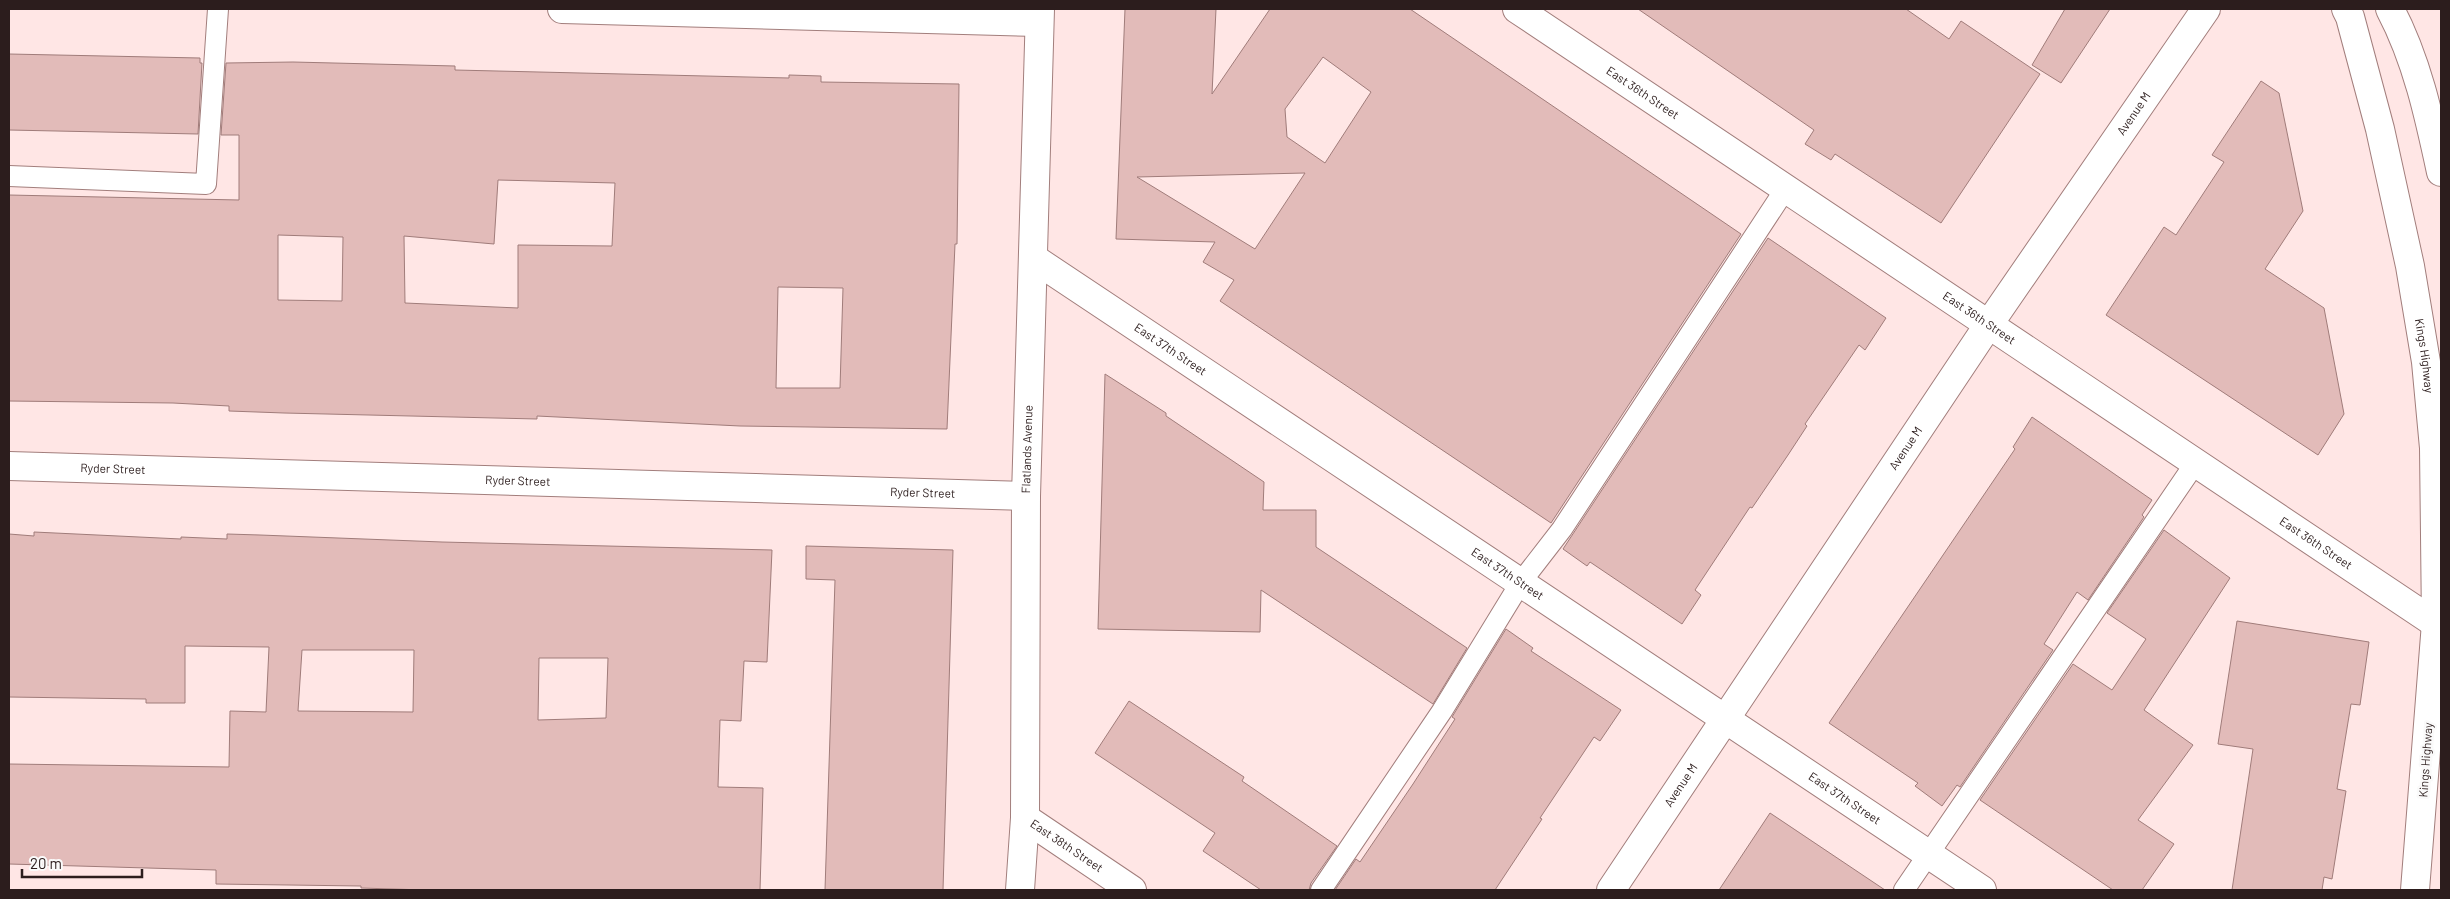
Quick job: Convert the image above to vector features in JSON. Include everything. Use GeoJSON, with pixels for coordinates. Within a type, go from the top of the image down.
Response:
{"type":"FeatureCollection","features":[{"type":"Feature","properties":{"kind":"street"},"geometry":{"type":"LineString","coordinates":[[562,9],[1040,16]]}},
{"type":"Feature","properties":{"kind":"street","name":"East 36th Street"},"geometry":{"type":"LineString","coordinates":[[1517,9],[2439,625]]}},
{"type":"Feature","properties":{"kind":"street","name":"Avenue M"},"geometry":{"type":"LineString","coordinates":[[1611,890],[1989,324],[2206,9]]}},
{"type":"Feature","properties":{"kind":"street","name":"Kings Highway"},"geometry":{"type":"LineString","coordinates":[[2346,9],[2350,17],[2380,129],[2410,266],[2426,362],[2434,448],[2439,625],[2415,890]]}},
{"type":"Feature","properties":{"kind":"street"},"geometry":{"type":"LineString","coordinates":[[2390,9],[2404,35],[2426,104],[2441,172]]}},
{"type":"Feature","properties":{"kind":"street","name":"Flatlands Avenue"},"geometry":{"type":"LineString","coordinates":[[1020,890],[1025,818],[1026,496],[1040,16]]}},
{"type":"Feature","properties":{"kind":"street","name":"East 37th Street"},"geometry":{"type":"LineString","coordinates":[[1033,258],[1982,890]]}},
{"type":"Feature","properties":{"kind":"street","name":"Ryder Street"},"geometry":{"type":"LineString","coordinates":[[9,466],[1026,496]]}},
{"type":"Feature","properties":{"kind":"street","name":"East 38th Street"},"geometry":{"type":"LineString","coordinates":[[1025,818],[1132,890]]}},
{"type":"Feature","properties":{"kind":"lane"},"geometry":{"type":"LineString","coordinates":[[9,176],[206,184],[218,9]]}},
{"type":"Feature","properties":{"kind":"lane"},"geometry":{"type":"LineString","coordinates":[[1321,890],[1442,711],[1521,582],[1562,529],[1786,188]]}},
{"type":"Feature","properties":{"kind":"lane"},"geometry":{"type":"LineString","coordinates":[[1904,890],[2196,462]]}},
{"type":"Feature","properties":{"kind":"building"},"geometry":{"type":"Polygon","coordinates":[[[1125,9],[1216,9],[1212,94],[1270,9],[1410,9],[1741,234],[1551,523],[1220,301],[1234,280],[1203,262],[1215,242],[1116,239],[1125,9]],[[1323,57],[1285,109],[1287,137],[1325,163],[1371,92],[1323,57]],[[1305,173],[1137,177],[1255,249],[1305,173]]]}},
{"type":"Feature","properties":{"kind":"building"},"geometry":{"type":"Polygon","coordinates":[[[1638,9],[1906,9],[1949,39],[1961,21],[2040,74],[1941,223],[1835,154],[1831,160],[1805,144],[1814,130],[1638,9]]]}},
{"type":"Feature","properties":{"kind":"building"},"geometry":{"type":"Polygon","coordinates":[[[2065,9],[2110,9],[2061,83],[2032,65],[2065,9]]]}},
{"type":"Feature","properties":{"kind":"building"},"geometry":{"type":"Polygon","coordinates":[[[9,54],[200,58],[200,63],[202,63],[198,134],[9,130],[9,54]]]}},
{"type":"Feature","properties":{"kind":"building"},"geometry":{"type":"Polygon","coordinates":[[[293,62],[455,66],[455,70],[789,78],[789,75],[821,76],[821,82],[959,84],[957,244],[955,244],[947,429],[740,426],[537,416],[537,419],[284,413],[229,411],[229,406],[173,403],[9,401],[9,195],[239,200],[239,135],[221,135],[226,63],[293,62]],[[498,180],[494,244],[404,236],[405,303],[518,308],[518,245],[612,246],[615,183],[498,180]],[[278,235],[278,300],[342,301],[343,237],[278,235]],[[778,287],[776,388],[840,388],[843,288],[778,287]]]}},
{"type":"Feature","properties":{"kind":"building"},"geometry":{"type":"Polygon","coordinates":[[[2261,81],[2279,93],[2303,211],[2265,269],[2324,308],[2344,414],[2318,455],[2106,315],[2164,227],[2176,235],[2224,162],[2212,155],[2261,81]]]}},
{"type":"Feature","properties":{"kind":"building"},"geometry":{"type":"Polygon","coordinates":[[[1768,238],[1886,318],[1865,350],[1859,345],[1805,424],[1807,426],[1788,455],[1752,508],[1750,507],[1695,590],[1701,595],[1682,624],[1590,562],[1587,566],[1563,549],[1768,238]]]}},
{"type":"Feature","properties":{"kind":"building"},"geometry":{"type":"Polygon","coordinates":[[[1105,374],[1166,413],[1166,416],[1264,482],[1263,510],[1316,510],[1316,547],[1467,648],[1433,704],[1261,590],[1260,632],[1098,629],[1105,374]]]}},
{"type":"Feature","properties":{"kind":"building"},"geometry":{"type":"Polygon","coordinates":[[[2032,417],[2152,500],[2142,515],[2144,517],[2088,600],[2077,592],[2044,644],[2053,650],[1960,787],[1957,785],[1942,806],[1915,786],[1918,783],[1829,723],[2015,449],[2013,447],[2032,417]]]}},
{"type":"Feature","properties":{"kind":"building"},"geometry":{"type":"Polygon","coordinates":[[[2164,530],[2230,578],[2144,710],[2193,745],[2138,820],[2174,844],[2142,890],[2113,890],[1980,800],[2073,664],[2112,690],[2146,639],[2107,613],[2164,530]]]}},
{"type":"Feature","properties":{"kind":"building"},"geometry":{"type":"Polygon","coordinates":[[[34,532],[181,539],[181,537],[227,539],[227,534],[442,542],[772,550],[767,662],[744,661],[741,721],[720,720],[718,787],[763,788],[760,890],[425,890],[361,888],[361,886],[216,884],[216,870],[9,864],[9,764],[229,767],[230,711],[266,712],[269,647],[185,646],[185,703],[146,703],[146,699],[9,697],[9,534],[34,536],[34,532]],[[302,650],[298,711],[413,712],[414,650],[302,650]],[[539,658],[538,720],[606,718],[608,658],[539,658]]]}},
{"type":"Feature","properties":{"kind":"building"},"geometry":{"type":"Polygon","coordinates":[[[806,546],[953,550],[943,890],[825,890],[835,580],[806,579],[806,546]]]}},
{"type":"Feature","properties":{"kind":"building"},"geometry":{"type":"Polygon","coordinates":[[[2237,621],[2369,642],[2360,705],[2351,704],[2337,789],[2346,791],[2332,879],[2324,877],[2322,890],[2232,890],[2253,749],[2218,744],[2237,621]]]}},
{"type":"Feature","properties":{"kind":"building"},"geometry":{"type":"Polygon","coordinates":[[[1506,629],[1533,648],[1531,651],[1621,710],[1600,741],[1594,737],[1495,890],[1335,890],[1356,859],[1360,862],[1413,784],[1455,719],[1452,717],[1506,629]]]}},
{"type":"Feature","properties":{"kind":"building"},"geometry":{"type":"Polygon","coordinates":[[[1129,701],[1244,777],[1242,781],[1337,846],[1311,883],[1309,890],[1261,890],[1203,851],[1215,833],[1095,753],[1129,701]]]}},
{"type":"Feature","properties":{"kind":"building"},"geometry":{"type":"Polygon","coordinates":[[[1770,813],[1885,890],[1719,890],[1770,813]]]}}]}
